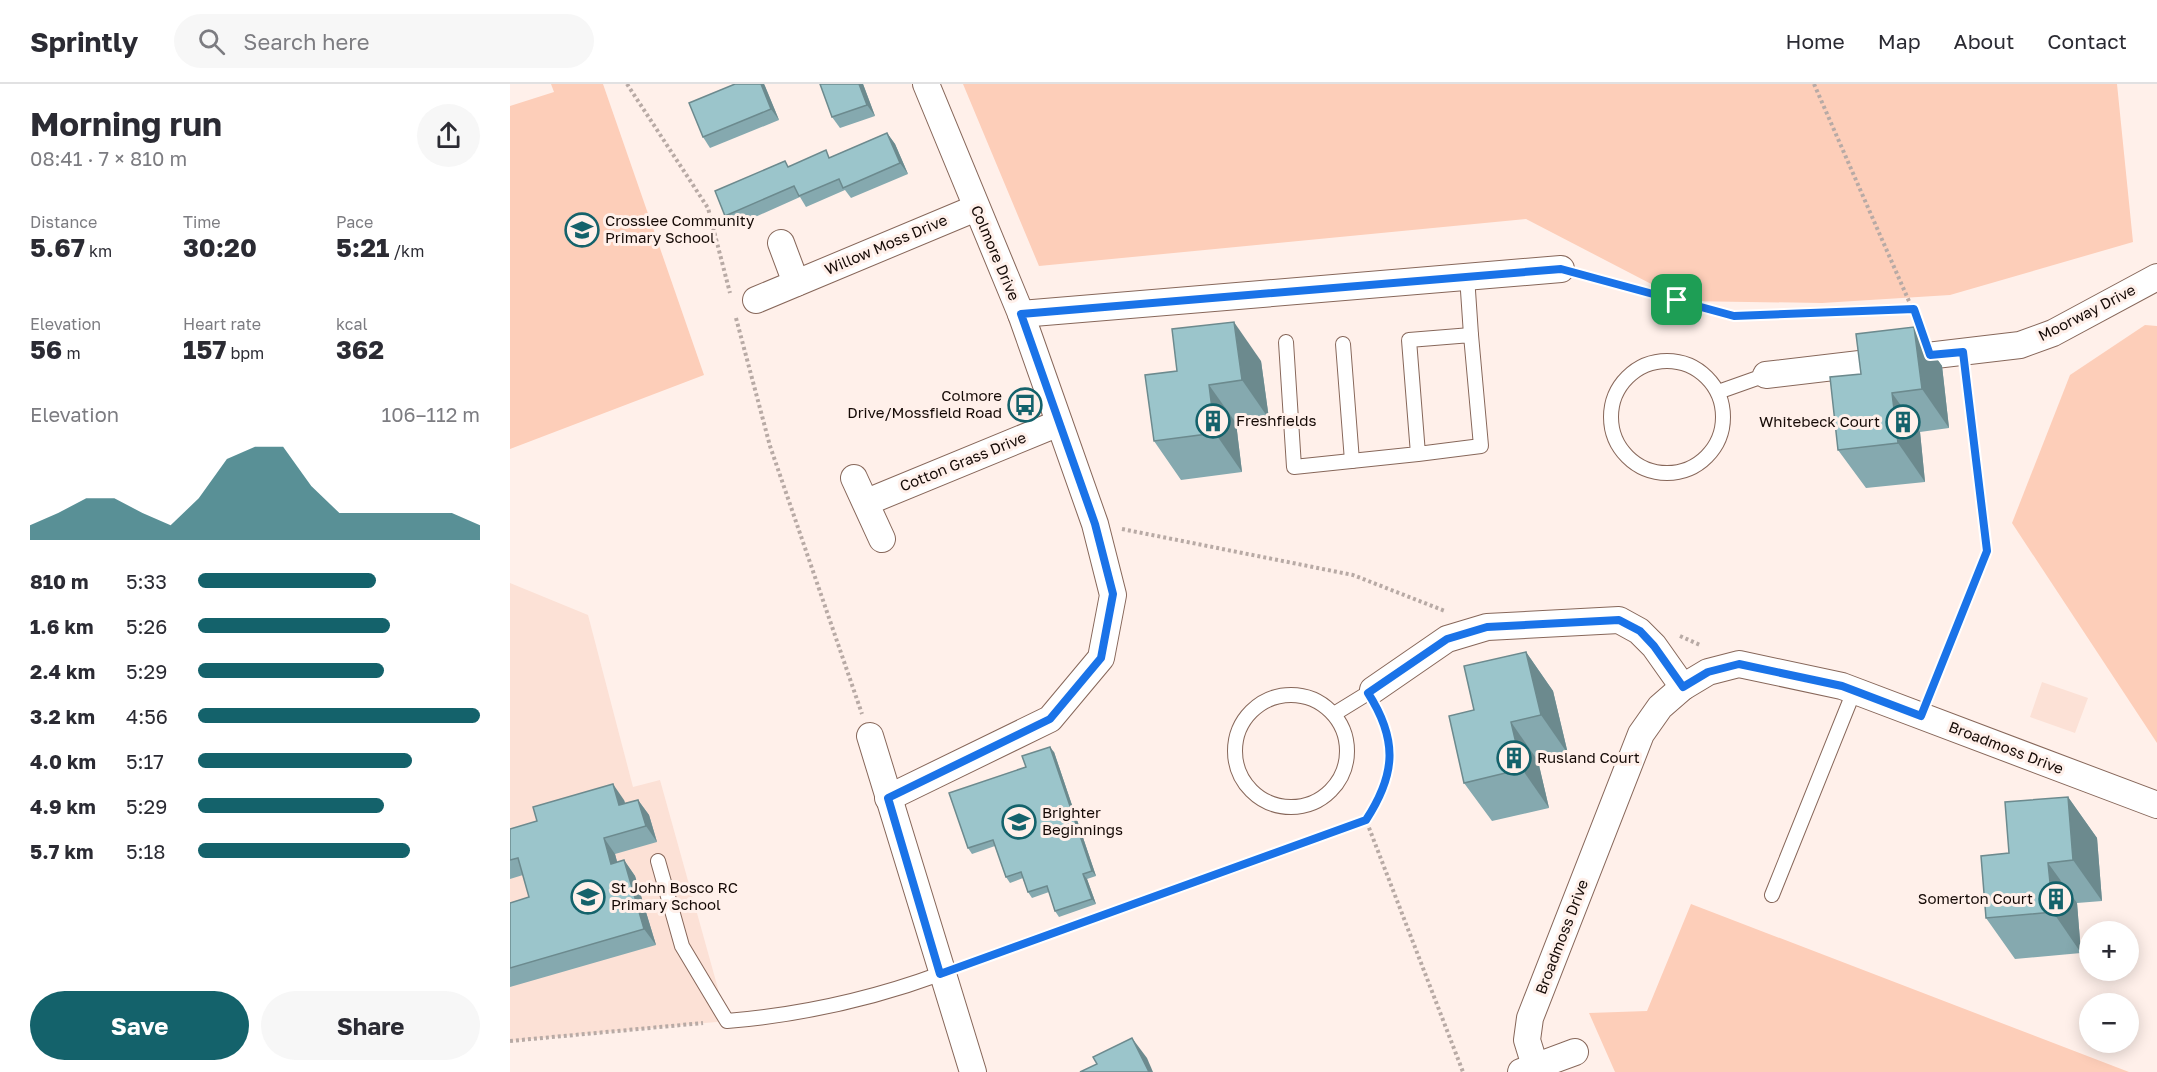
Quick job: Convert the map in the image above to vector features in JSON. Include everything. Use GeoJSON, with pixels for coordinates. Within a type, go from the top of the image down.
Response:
{"type":"FeatureCollection","features":[{"type":"Feature","properties":{"kind":"street","name":"Colmore Drive"},"geometry":{"type":"LineString","coordinates":[[888,798],[1050,719],[1101,658],[1113,594],[1095,524],[1021,314],[926,84]]}},
{"type":"Feature","properties":{"kind":"street","name":"Willow Moss Drive"},"geometry":{"type":"LineString","coordinates":[[741,303],[796,283],[976,208]]}},
{"type":"Feature","properties":{"kind":"street"},"geometry":{"type":"LineString","coordinates":[[781,243],[796,283]]}},
{"type":"Feature","properties":{"kind":"street"},"geometry":{"type":"LineString","coordinates":[[1021,314],[1561,269]]}},
{"type":"Feature","properties":{"kind":"street","name":"Moorway Drive"},"geometry":{"type":"LineString","coordinates":[[1766,375],[2020,345],[2053,333],[2157,277]]}},
{"type":"Feature","properties":{"kind":"street","name":"Cotton Grass Drive"},"geometry":{"type":"LineString","coordinates":[[867,502],[1059,423]]}},
{"type":"Feature","properties":{"kind":"street"},"geometry":{"type":"LineString","coordinates":[[854,478],[867,502],[882,539]]}},
{"type":"Feature","properties":{"kind":"street"},"geometry":{"type":"LineString","coordinates":[[1371,691],[1447,639],[1487,627],[1619,620],[1640,631],[1654,646],[1683,687]]}},
{"type":"Feature","properties":{"kind":"street","name":"Broadmoss Drive"},"geometry":{"type":"LineString","coordinates":[[1528,1069],[1527,1040],[1530,1018],[1641,734],[1660,708],[1683,687],[1708,672],[1739,664],[1854,691],[2157,806]]}},
{"type":"Feature","properties":{"kind":"street"},"geometry":{"type":"LineString","coordinates":[[870,736],[940,974],[973,1072]]}},
{"type":"Feature","properties":{"kind":"street"},"geometry":{"type":"LineString","coordinates":[[1528,1069],[1575,1052]]}},
{"type":"Feature","properties":{"kind":"lane"},"geometry":{"type":"LineString","coordinates":[[1286,342],[1294,467],[1481,447],[1467,276]]}},
{"type":"Feature","properties":{"kind":"lane"},"geometry":{"type":"LineString","coordinates":[[1418,454],[1409,340],[1471,335]]}},
{"type":"Feature","properties":{"kind":"lane"},"geometry":{"type":"LineString","coordinates":[[1343,344],[1352,461]]}},
{"type":"Feature","properties":{"kind":"lane"},"geometry":{"type":"LineString","coordinates":[[1658,361],[1684,364],[1707,378],[1718,392],[1723,411],[1722,429],[1714,447],[1702,461],[1676,471],[1647,470],[1631,460],[1618,445],[1612,428],[1611,410],[1616,393],[1626,378],[1641,367],[1658,361]]}},
{"type":"Feature","properties":{"kind":"lane"},"geometry":{"type":"LineString","coordinates":[[1718,392],[1766,375]]}},
{"type":"Feature","properties":{"kind":"lane"},"geometry":{"type":"LineString","coordinates":[[1334,714],[1371,691]]}},
{"type":"Feature","properties":{"kind":"lane"},"geometry":{"type":"LineString","coordinates":[[1772,895],[1854,691]]}},
{"type":"Feature","properties":{"kind":"lane"},"geometry":{"type":"LineString","coordinates":[[1285,694],[1303,696],[1320,702],[1334,714],[1344,730],[1347,749],[1345,768],[1336,785],[1322,798],[1304,806],[1285,807],[1267,802],[1251,791],[1240,777],[1235,759],[1235,741],[1241,724],[1252,709],[1267,699],[1285,694]]}},
{"type":"Feature","properties":{"kind":"lane"},"geometry":{"type":"LineString","coordinates":[[658,861],[682,946],[727,1021],[785,1014],[898,989],[940,974]]}},
{"type":"Feature","properties":{"kind":"path"},"geometry":{"type":"LineString","coordinates":[[627,84],[708,208],[741,303],[770,446],[870,736]]}},
{"type":"Feature","properties":{"kind":"path"},"geometry":{"type":"LineString","coordinates":[[1814,84],[1914,309],[1930,355]]}},
{"type":"Feature","properties":{"kind":"path"},"geometry":{"type":"LineString","coordinates":[[1561,269],[1734,316],[1914,309]]}},
{"type":"Feature","properties":{"kind":"path"},"geometry":{"type":"LineString","coordinates":[[1921,716],[1987,551],[1963,352]]}},
{"type":"Feature","properties":{"kind":"path"},"geometry":{"type":"LineString","coordinates":[[1095,524],[1353,575],[1487,627]]}},
{"type":"Feature","properties":{"kind":"path"},"geometry":{"type":"LineString","coordinates":[[940,974],[1366,820],[1382,796],[1391,764],[1382,714],[1371,691]]}},
{"type":"Feature","properties":{"kind":"path"},"geometry":{"type":"LineString","coordinates":[[1366,820],[1463,1072]]}},
{"type":"Feature","properties":{"kind":"path"},"geometry":{"type":"LineString","coordinates":[[510,1041],[727,1021]]}},
{"type":"Feature","properties":{"kind":"shaded area","name":"Crosslee Community Primary School"},"geometry":{"type":"Polygon","coordinates":[[[551,84],[603,84],[704,375],[510,449],[510,106],[554,92],[551,84]]]}},
{"type":"Feature","properties":{"kind":"shaded area"},"geometry":{"type":"Polygon","coordinates":[[[963,84],[2117,84],[2133,242],[1950,295],[1822,303],[1684,301],[1526,219],[1039,266],[963,84]]]}},
{"type":"Feature","properties":{"kind":"shaded area"},"geometry":{"type":"Polygon","coordinates":[[[2145,325],[2157,326],[2157,743],[2012,523],[2070,375],[2145,325]]]}},
{"type":"Feature","properties":{"kind":"shaded area"},"geometry":{"type":"Polygon","coordinates":[[[510,583],[588,615],[633,787],[660,780],[727,1021],[510,1041],[510,583]]]}},
{"type":"Feature","properties":{"kind":"shaded area"},"geometry":{"type":"Polygon","coordinates":[[[2042,682],[2088,698],[2075,733],[2030,717],[2042,682]]]}},
{"type":"Feature","properties":{"kind":"shaded area"},"geometry":{"type":"Polygon","coordinates":[[[1691,904],[2129,1072],[1615,1072],[1589,1013],[1647,1011],[1691,904]]]}},
{"type":"Feature","properties":{"kind":"building"},"geometry":{"type":"Polygon","coordinates":[[[735,84],[761,84],[771,109],[703,137],[689,103],[735,84]]]}},
{"type":"Feature","properties":{"kind":"building"},"geometry":{"type":"Polygon","coordinates":[[[820,84],[859,84],[867,105],[832,117],[820,84]]]}},
{"type":"Feature","properties":{"kind":"building"},"geometry":{"type":"Polygon","coordinates":[[[887,133],[900,163],[843,188],[839,179],[799,196],[794,186],[725,216],[715,191],[785,161],[788,167],[826,150],[829,158],[887,133]]]}},
{"type":"Feature","properties":{"kind":"building"},"geometry":{"type":"Polygon","coordinates":[[[1234,322],[1242,380],[1209,385],[1215,433],[1154,441],[1145,375],[1177,371],[1172,329],[1234,322]]]}},
{"type":"Feature","properties":{"kind":"building"},"geometry":{"type":"Polygon","coordinates":[[[1914,327],[1922,389],[1892,393],[1898,443],[1838,450],[1830,377],[1861,374],[1856,334],[1914,327]]]}},
{"type":"Feature","properties":{"kind":"building"},"geometry":{"type":"Polygon","coordinates":[[[1526,652],[1541,715],[1511,722],[1522,769],[1464,783],[1449,716],[1474,710],[1464,666],[1526,652]]]}},
{"type":"Feature","properties":{"kind":"building","name":"Brighter Beginnings"},"geometry":{"type":"Polygon","coordinates":[[[1050,747],[1092,871],[1083,874],[1092,899],[1055,911],[1047,886],[1028,892],[1021,872],[1006,877],[993,840],[968,848],[949,793],[1026,767],[1022,756],[1050,747]]]}},
{"type":"Feature","properties":{"kind":"building","name":"St John Bosco RC Primary School"},"geometry":{"type":"Polygon","coordinates":[[[613,784],[619,805],[638,800],[646,826],[604,838],[611,864],[624,860],[644,929],[510,968],[510,903],[529,897],[518,858],[510,860],[510,829],[537,821],[533,807],[613,784]]]}},
{"type":"Feature","properties":{"kind":"building"},"geometry":{"type":"Polygon","coordinates":[[[2068,797],[2073,860],[2048,863],[2053,912],[1986,918],[1981,856],[2009,853],[2005,802],[2068,797]]]}},
{"type":"Feature","properties":{"kind":"building"},"geometry":{"type":"Polygon","coordinates":[[[1132,1038],[1149,1072],[1080,1072],[1097,1064],[1093,1057],[1132,1038]]]}},
{"type":"Feature","properties":{"kind":"place","name":"Crosslee Community Primary School"},"geometry":{"type":"Point","coordinates":[582,230]}},
{"type":"Feature","properties":{"kind":"place","name":"Colmore Drive/Mossfield Road"},"geometry":{"type":"Point","coordinates":[1025,405]}},
{"type":"Feature","properties":{"kind":"place","name":"Freshfields"},"geometry":{"type":"Point","coordinates":[1213,421]}},
{"type":"Feature","properties":{"kind":"place","name":"Whitebeck Court"},"geometry":{"type":"Point","coordinates":[1903,422]}},
{"type":"Feature","properties":{"kind":"place","name":"Rusland Court"},"geometry":{"type":"Point","coordinates":[1514,758]}},
{"type":"Feature","properties":{"kind":"place","name":"Brighter Beginnings"},"geometry":{"type":"Point","coordinates":[1019,822]}},
{"type":"Feature","properties":{"kind":"place","name":"St John Bosco RC Primary School"},"geometry":{"type":"Point","coordinates":[588,897]}},
{"type":"Feature","properties":{"kind":"place","name":"Somerton Court"},"geometry":{"type":"Point","coordinates":[2056,899]}},
{"type":"Feature","properties":{"kind":"route"},"geometry":{"type":"LineString","coordinates":[[1561,269],[1677,300],[1734,316],[1914,309],[1930,355],[1963,352],[1987,551],[1921,716],[1842,686],[1739,664],[1708,672],[1683,687],[1654,646],[1640,631],[1619,620],[1487,627],[1447,639],[1368,693],[1382,714],[1391,764],[1382,796],[1366,820],[940,974],[888,798],[1050,719],[1101,658],[1113,594],[1095,524],[1021,314],[1561,269]]}}]}
